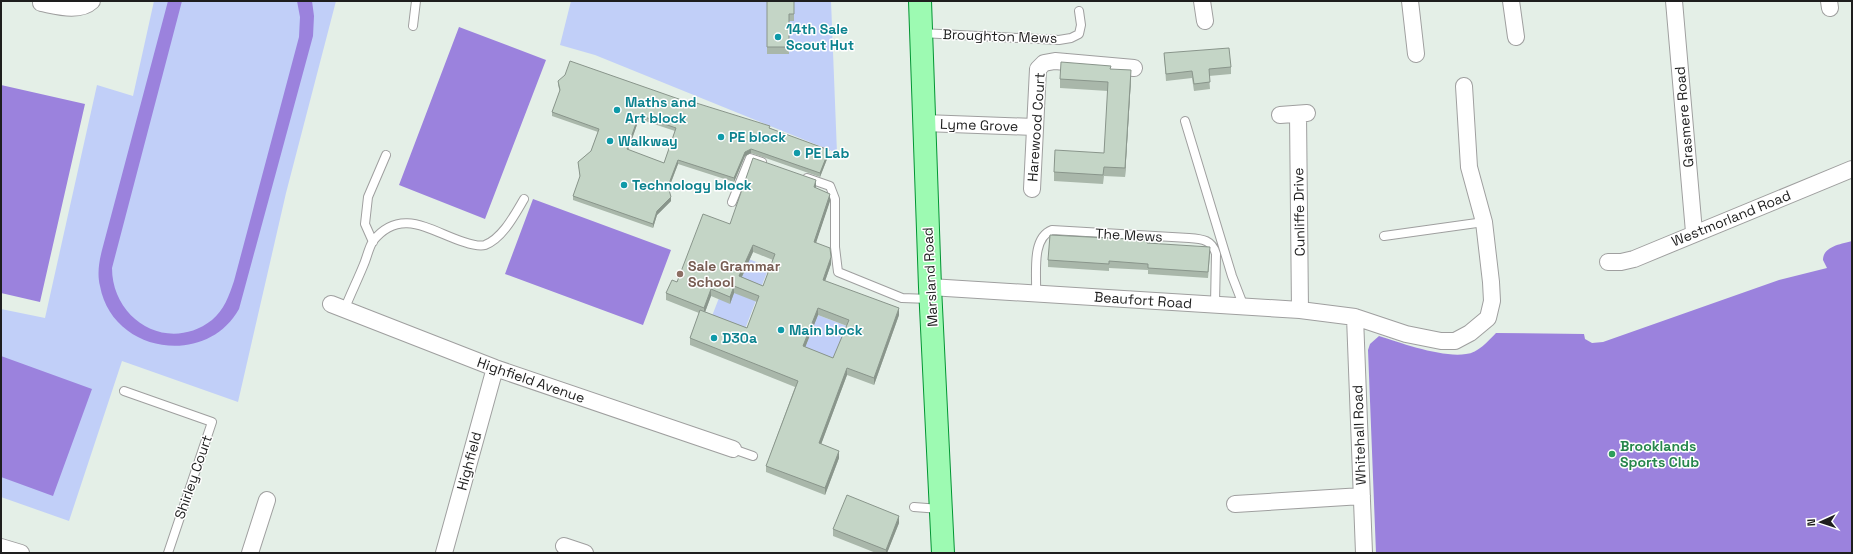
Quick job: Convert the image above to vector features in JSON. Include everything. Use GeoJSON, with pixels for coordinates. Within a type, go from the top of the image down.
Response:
{"type":"FeatureCollection","features":[{"type":"Feature","properties":{"kind":"main road","name":"Marsland Road"},"geometry":{"type":"LineString","coordinates":[[920,1],[920,32],[942,553]]}},
{"type":"Feature","properties":{"kind":"street"},"geometry":{"type":"LineString","coordinates":[[41,4],[76,8],[87,5],[92,1]]}},
{"type":"Feature","properties":{"kind":"street"},"geometry":{"type":"LineString","coordinates":[[1202,1],[1205,21]]}},
{"type":"Feature","properties":{"kind":"street"},"geometry":{"type":"LineString","coordinates":[[1410,1],[1416,54]]}},
{"type":"Feature","properties":{"kind":"street"},"geometry":{"type":"LineString","coordinates":[[1511,1],[1516,37]]}},
{"type":"Feature","properties":{"kind":"street","name":"Grasmere Road"},"geometry":{"type":"LineString","coordinates":[[1674,1],[1694,232]]}},
{"type":"Feature","properties":{"kind":"street","name":"Harewood Court"},"geometry":{"type":"LineString","coordinates":[[1032,189],[1038,69],[1044,63],[1055,61],[1134,68]]}},
{"type":"Feature","properties":{"kind":"street","name":"Beaufort Road"},"geometry":{"type":"LineString","coordinates":[[931,293],[1036,293],[1300,310],[1355,317],[1406,334],[1441,341],[1455,341],[1470,334],[1488,318],[1492,300],[1484,222],[1469,167],[1464,86]]}},
{"type":"Feature","properties":{"kind":"street","name":"Cunliffe Drive"},"geometry":{"type":"LineString","coordinates":[[1280,115],[1303,113],[1300,310]]}},
{"type":"Feature","properties":{"kind":"street","name":"Lyme Grove"},"geometry":{"type":"LineString","coordinates":[[924,123],[1034,127]]}},
{"type":"Feature","properties":{"kind":"street","name":"Westmorland Road"},"geometry":{"type":"LineString","coordinates":[[1608,262],[1621,262],[1634,259],[1694,232],[1852,169]]}},
{"type":"Feature","properties":{"kind":"street","name":"Highfield Avenue"},"geometry":{"type":"LineString","coordinates":[[338,306],[495,368],[733,449]]}},
{"type":"Feature","properties":{"kind":"street","name":"Whitehall Road"},"geometry":{"type":"LineString","coordinates":[[1355,317],[1364,553]]}},
{"type":"Feature","properties":{"kind":"street","name":"Highfield"},"geometry":{"type":"LineString","coordinates":[[444,553],[495,368]]}},
{"type":"Feature","properties":{"kind":"street"},"geometry":{"type":"LineString","coordinates":[[1235,504],[1362,496]]}},
{"type":"Feature","properties":{"kind":"street"},"geometry":{"type":"LineString","coordinates":[[250,553],[267,500]]}},
{"type":"Feature","properties":{"kind":"street"},"geometry":{"type":"LineString","coordinates":[[564,546],[585,553]]}},
{"type":"Feature","properties":{"kind":"street"},"geometry":{"type":"LineString","coordinates":[[1,547],[21,553]]}},
{"type":"Feature","properties":{"kind":"lane"},"geometry":{"type":"LineString","coordinates":[[413,26],[416,1]]}},
{"type":"Feature","properties":{"kind":"lane","name":"Broughton Mews"},"geometry":{"type":"LineString","coordinates":[[920,32],[1058,40],[1071,38],[1079,34],[1081,25],[1079,11]]}},
{"type":"Feature","properties":{"kind":"lane"},"geometry":{"type":"LineString","coordinates":[[1185,121],[1232,276],[1244,307]]}},
{"type":"Feature","properties":{"kind":"lane"},"geometry":{"type":"LineString","coordinates":[[373,242],[365,224],[368,197],[386,155]]}},
{"type":"Feature","properties":{"kind":"lane"},"geometry":{"type":"LineString","coordinates":[[732,202],[750,158],[772,166]]}},
{"type":"Feature","properties":{"kind":"lane"},"geometry":{"type":"LineString","coordinates":[[801,176],[830,186],[835,199],[835,246],[838,272],[902,298],[931,293]]}},
{"type":"Feature","properties":{"kind":"lane"},"geometry":{"type":"LineString","coordinates":[[338,306],[373,242],[394,225],[405,222],[415,223],[472,244],[484,245],[496,239],[524,199]]}},
{"type":"Feature","properties":{"kind":"lane"},"geometry":{"type":"LineString","coordinates":[[1384,236],[1484,222]]}},
{"type":"Feature","properties":{"kind":"lane","name":"The Mews"},"geometry":{"type":"LineString","coordinates":[[1036,293],[1040,241],[1045,233],[1052,230],[1189,238],[1205,240],[1214,246],[1216,254],[1215,304]]}},
{"type":"Feature","properties":{"kind":"lane","name":"Shirley Court"},"geometry":{"type":"LineString","coordinates":[[124,391],[212,422],[168,553]]}},
{"type":"Feature","properties":{"kind":"lane"},"geometry":{"type":"LineString","coordinates":[[733,449],[753,456]]}},
{"type":"Feature","properties":{"kind":"lane"},"geometry":{"type":"LineString","coordinates":[[914,507],[941,509]]}},
{"type":"Feature","properties":{"kind":"shaded area"},"geometry":{"type":"Polygon","coordinates":[[[154,1],[336,1],[286,193],[238,402],[122,361],[69,521],[1,497],[1,309],[45,318],[97,85],[133,96],[154,1]]]}},
{"type":"Feature","properties":{"kind":"shaded area"},"geometry":{"type":"Polygon","coordinates":[[[168,1],[182,1],[112,268],[114,287],[121,303],[132,316],[146,326],[161,332],[178,334],[195,330],[212,320],[220,312],[226,302],[234,281],[299,37],[300,17],[297,1],[312,1],[314,16],[313,36],[239,309],[224,328],[205,340],[184,345],[162,345],[141,338],[122,326],[108,309],[100,286],[99,277],[99,264],[102,250],[168,1]]]}},
{"type":"Feature","properties":{"kind":"shaded area"},"geometry":{"type":"Polygon","coordinates":[[[571,1],[831,1],[837,153],[595,55],[560,45],[571,1]]]}},
{"type":"Feature","properties":{"kind":"shaded area"},"geometry":{"type":"Polygon","coordinates":[[[459,27],[546,60],[485,219],[399,185],[459,27]]]}},
{"type":"Feature","properties":{"kind":"shaded area"},"geometry":{"type":"Polygon","coordinates":[[[1,85],[85,104],[40,302],[1,293],[1,85]]]}},
{"type":"Feature","properties":{"kind":"shaded area"},"geometry":{"type":"Polygon","coordinates":[[[533,199],[671,250],[643,325],[505,274],[533,199]]]}},
{"type":"Feature","properties":{"kind":"shaded area","name":"Brooklands Sports Club"},"geometry":{"type":"Polygon","coordinates":[[[1852,241],[1852,553],[1376,553],[1368,350],[1370,344],[1379,336],[1434,352],[1457,355],[1475,351],[1496,333],[1584,334],[1585,339],[1592,343],[1603,342],[1779,280],[1827,268],[1823,260],[1826,252],[1834,246],[1852,241]]]}},
{"type":"Feature","properties":{"kind":"shaded area"},"geometry":{"type":"Polygon","coordinates":[[[736,254],[769,267],[745,329],[712,316],[736,254]]]}},
{"type":"Feature","properties":{"kind":"shaded area"},"geometry":{"type":"Polygon","coordinates":[[[818,315],[849,327],[841,368],[803,353],[818,315]]]}},
{"type":"Feature","properties":{"kind":"shaded area"},"geometry":{"type":"Polygon","coordinates":[[[1,356],[92,389],[53,496],[1,477],[1,356]]]}},
{"type":"Feature","properties":{"kind":"building","name":"14th Sale Scout Hut"},"geometry":{"type":"Polygon","coordinates":[[[767,1],[794,1],[794,14],[789,14],[789,47],[767,47],[767,1]]]}},
{"type":"Feature","properties":{"kind":"building"},"geometry":{"type":"Polygon","coordinates":[[[1229,48],[1231,67],[1209,69],[1210,82],[1194,84],[1192,71],[1166,74],[1164,53],[1229,48]]]}},
{"type":"Feature","properties":{"kind":"building"},"geometry":{"type":"Polygon","coordinates":[[[570,61],[693,104],[693,102],[770,126],[769,128],[829,150],[820,173],[751,149],[745,152],[734,178],[678,160],[668,186],[671,197],[657,211],[653,224],[573,196],[580,176],[578,162],[591,151],[599,129],[552,112],[560,90],[558,81],[565,75],[570,61]],[[639,115],[627,149],[664,163],[676,128],[639,115]]]}},
{"type":"Feature","properties":{"kind":"building"},"geometry":{"type":"Polygon","coordinates":[[[1061,62],[1111,66],[1110,69],[1131,70],[1125,168],[1104,167],[1103,175],[1054,172],[1055,150],[1104,153],[1108,82],[1060,79],[1061,62]]]}},
{"type":"Feature","properties":{"kind":"building","name":"Main block"},"geometry":{"type":"Polygon","coordinates":[[[753,158],[816,180],[814,187],[830,194],[814,242],[830,248],[831,257],[823,280],[899,308],[874,378],[847,368],[819,443],[839,451],[825,488],[766,466],[798,381],[690,338],[700,310],[747,328],[759,296],[734,286],[730,297],[711,289],[704,308],[666,293],[672,280],[677,282],[703,214],[730,224],[753,158]],[[753,245],[739,276],[763,286],[775,254],[753,245]],[[818,308],[803,346],[833,358],[849,320],[818,308]]]}},
{"type":"Feature","properties":{"kind":"building"},"geometry":{"type":"Polygon","coordinates":[[[1050,235],[1147,240],[1147,243],[1210,247],[1208,272],[1148,268],[1148,264],[1109,261],[1109,264],[1048,260],[1050,235]]]}},
{"type":"Feature","properties":{"kind":"building"},"geometry":{"type":"Polygon","coordinates":[[[847,495],[899,516],[886,550],[833,529],[847,495]]]}},
{"type":"Feature","properties":{"kind":"place","name":"14th Sale Scout Hut"},"geometry":{"type":"Point","coordinates":[778,37]}},
{"type":"Feature","properties":{"kind":"place","name":"Maths and Art block"},"geometry":{"type":"Point","coordinates":[617,110]}},
{"type":"Feature","properties":{"kind":"place","name":"PE block"},"geometry":{"type":"Point","coordinates":[721,137]}},
{"type":"Feature","properties":{"kind":"place","name":"Walkway"},"geometry":{"type":"Point","coordinates":[610,141]}},
{"type":"Feature","properties":{"kind":"place","name":"PE Lab"},"geometry":{"type":"Point","coordinates":[797,153]}},
{"type":"Feature","properties":{"kind":"place","name":"Technology block"},"geometry":{"type":"Point","coordinates":[624,185]}},
{"type":"Feature","properties":{"kind":"place","name":"Sale Grammar School"},"geometry":{"type":"Point","coordinates":[680,274]}},
{"type":"Feature","properties":{"kind":"place","name":"Main block"},"geometry":{"type":"Point","coordinates":[781,330]}},
{"type":"Feature","properties":{"kind":"place","name":"D30a"},"geometry":{"type":"Point","coordinates":[714,338]}},
{"type":"Feature","properties":{"kind":"place","name":"Brooklands Sports Club"},"geometry":{"type":"Point","coordinates":[1612,454]}}]}
